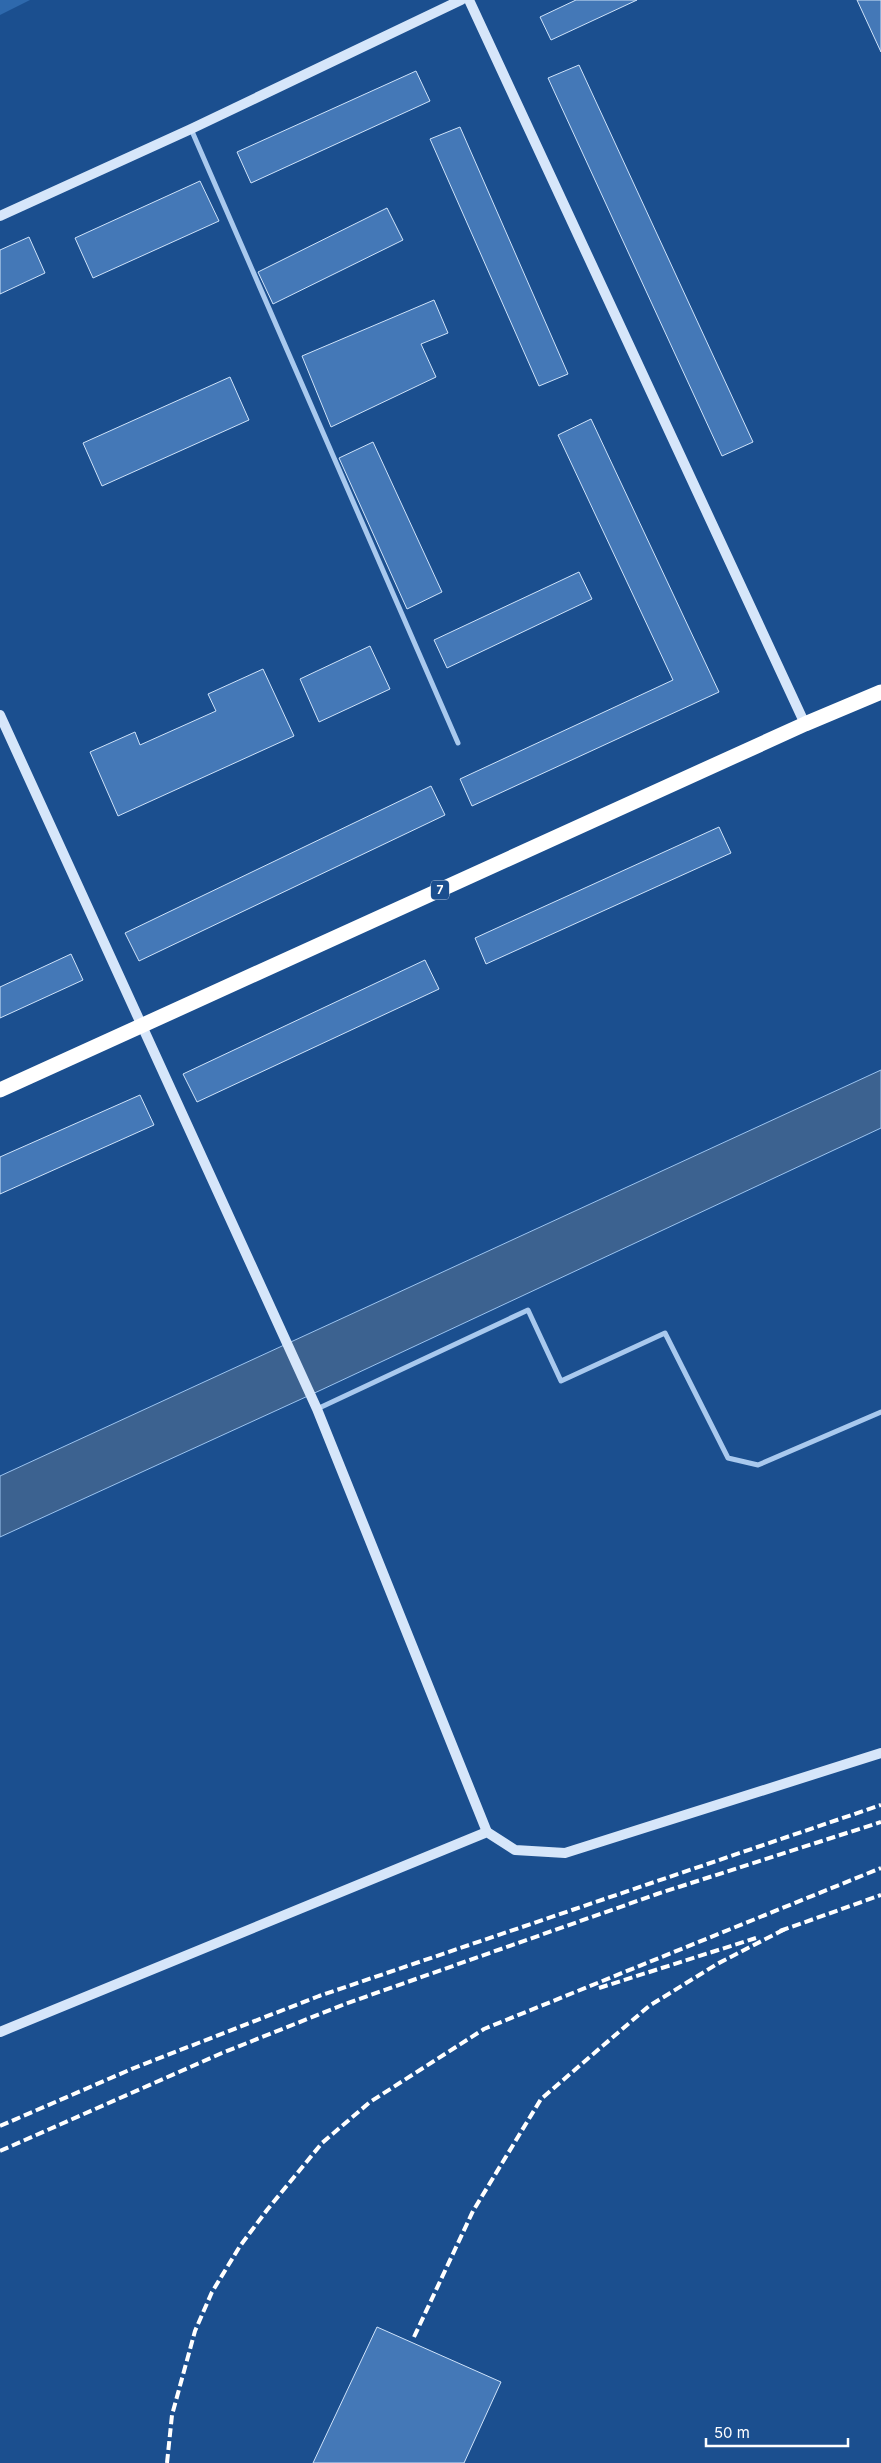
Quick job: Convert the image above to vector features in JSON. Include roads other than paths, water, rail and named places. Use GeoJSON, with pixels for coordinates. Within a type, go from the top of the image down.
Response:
{"type":"FeatureCollection","features":[{"type":"Feature","properties":{"kind":"highway","name":"7"},"geometry":{"type":"LineString","coordinates":[[0,1090],[805,724],[881,692]]}},
{"type":"Feature","properties":{"kind":"street"},"geometry":{"type":"LineString","coordinates":[[0,216],[191,129],[462,0]]}},
{"type":"Feature","properties":{"kind":"street"},"geometry":{"type":"LineString","coordinates":[[469,0],[805,724]]}},
{"type":"Feature","properties":{"kind":"street"},"geometry":{"type":"LineString","coordinates":[[191,129],[458,743]]}},
{"type":"Feature","properties":{"kind":"street"},"geometry":{"type":"LineString","coordinates":[[0,715],[317,1409],[487,1832],[515,1850],[565,1854],[881,1753]]}},
{"type":"Feature","properties":{"kind":"street"},"geometry":{"type":"LineString","coordinates":[[317,1409],[528,1310],[561,1381],[665,1333],[728,1458],[758,1465],[881,1412]]}},
{"type":"Feature","properties":{"kind":"street"},"geometry":{"type":"LineString","coordinates":[[0,2032],[487,1832]]}},
{"type":"Feature","properties":{"kind":"railway"},"geometry":{"type":"LineString","coordinates":[[0,2126],[134,2068],[319,1996],[881,1805]]}},
{"type":"Feature","properties":{"kind":"railway"},"geometry":{"type":"LineString","coordinates":[[0,2151],[222,2053],[345,2004],[657,1894],[881,1822]]}},
{"type":"Feature","properties":{"kind":"railway"},"geometry":{"type":"LineString","coordinates":[[167,2463],[172,2415],[195,2331],[212,2292],[240,2246],[322,2143],[370,2102],[484,2029],[881,1868]]}},
{"type":"Feature","properties":{"kind":"railway"},"geometry":{"type":"LineString","coordinates":[[780,1931],[881,1895]]}},
{"type":"Feature","properties":{"kind":"railway"},"geometry":{"type":"LineString","coordinates":[[414,2337],[473,2211],[541,2099],[649,2006],[717,1964],[785,1929]]}},
{"type":"Feature","properties":{"kind":"railway"},"geometry":{"type":"LineString","coordinates":[[599,1988],[756,1938]]}}]}
